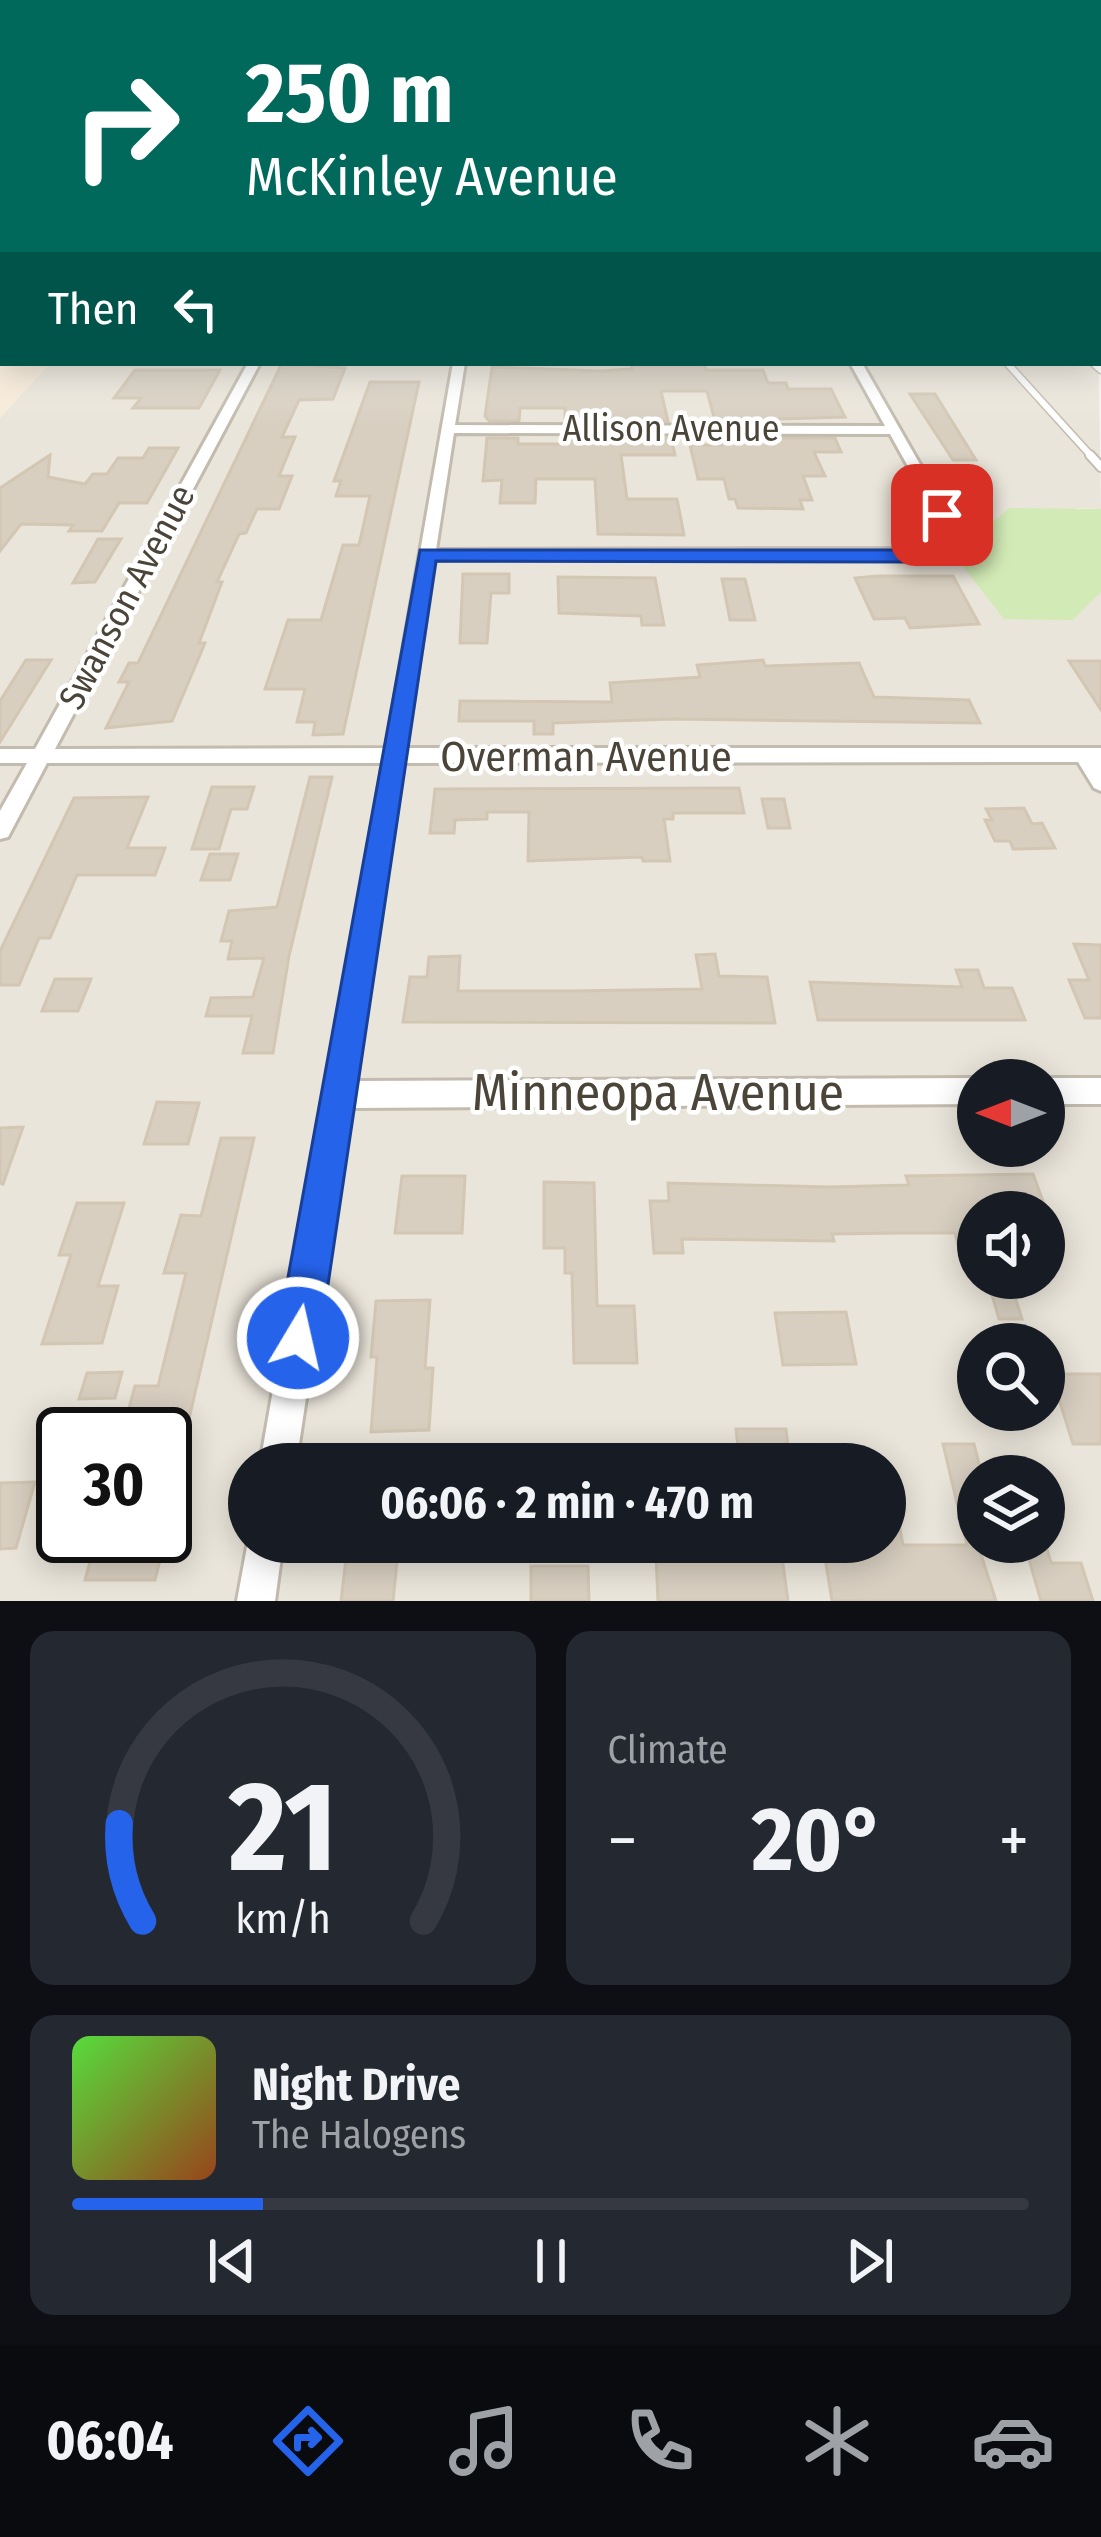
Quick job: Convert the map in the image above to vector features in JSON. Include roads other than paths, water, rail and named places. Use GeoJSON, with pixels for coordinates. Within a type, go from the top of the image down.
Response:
{"type":"FeatureCollection","features":[{"type":"Feature","properties":{"kind":"street","name":"Swanson Avenue"},"geometry":{"type":"LineString","coordinates":[[0,831],[252,366]]}},
{"type":"Feature","properties":{"kind":"street"},"geometry":{"type":"LineString","coordinates":[[281,1443],[458,366]]}},
{"type":"Feature","properties":{"kind":"street"},"geometry":{"type":"LineString","coordinates":[[427,555],[930,554],[945,545],[942,515],[858,366]]}},
{"type":"Feature","properties":{"kind":"street","name":"Allison Avenue"},"geometry":{"type":"LineString","coordinates":[[448,429],[893,430]]}},
{"type":"Feature","properties":{"kind":"street","name":"Overman Avenue"},"geometry":{"type":"LineString","coordinates":[[0,755],[1093,756]]}},
{"type":"Feature","properties":{"kind":"street"},"geometry":{"type":"LineString","coordinates":[[1093,756],[1101,783]]}},
{"type":"Feature","properties":{"kind":"street","name":"Minneopa Avenue"},"geometry":{"type":"LineString","coordinates":[[339,1095],[957,1091]]}},
{"type":"Feature","properties":{"kind":"street"},"geometry":{"type":"LineString","coordinates":[[1065,1091],[1101,1091]]}},
{"type":"Feature","properties":{"kind":"street"},"geometry":{"type":"LineString","coordinates":[[256,1601],[262,1563]]}},
{"type":"Feature","properties":{"kind":"lane"},"geometry":{"type":"LineString","coordinates":[[1010,366],[1101,467]]}}]}
